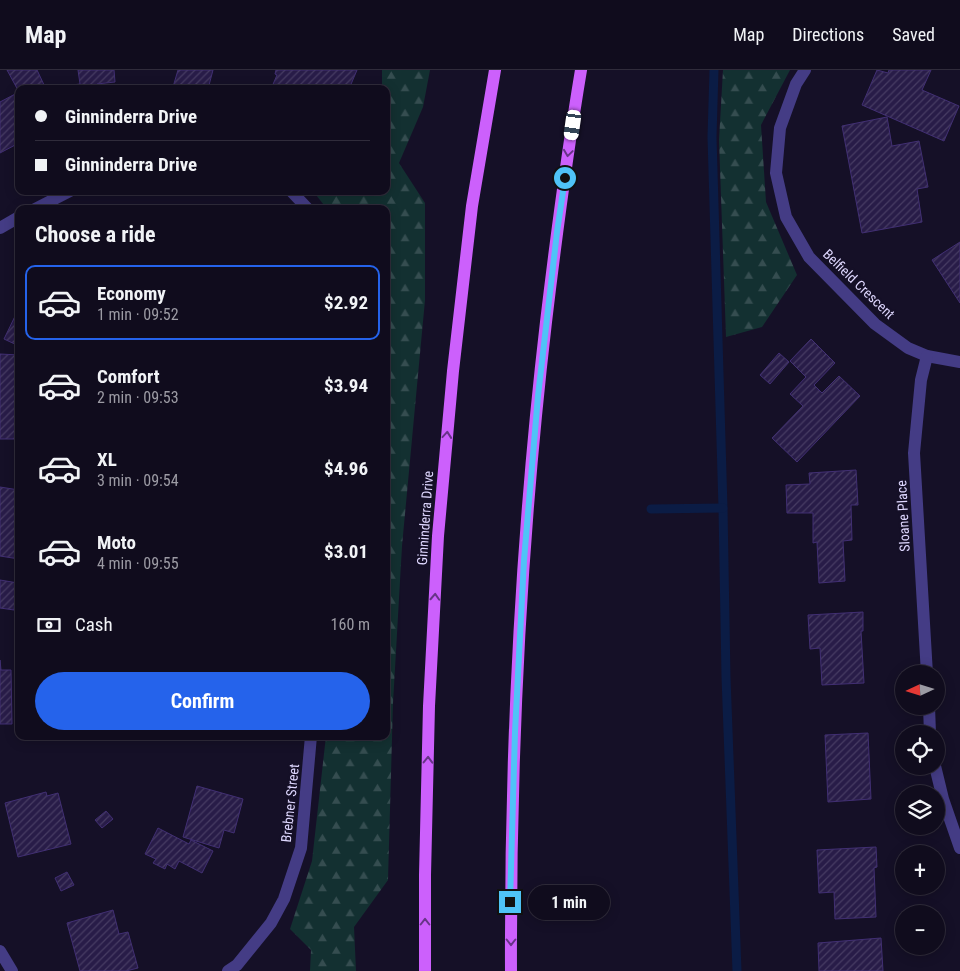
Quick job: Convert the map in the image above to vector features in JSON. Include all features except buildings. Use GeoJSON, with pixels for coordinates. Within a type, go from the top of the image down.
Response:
{"type":"FeatureCollection","features":[{"type":"Feature","properties":{"kind":"main road","name":"Ginninderra Drive"},"geometry":{"type":"LineString","coordinates":[[425,971],[425,866],[429,706],[438,536],[453,371],[470,225],[495,70]]}},
{"type":"Feature","properties":{"kind":"main road"},"geometry":{"type":"LineString","coordinates":[[511,971],[510,902],[515,732],[524,560],[538,396],[557,232],[581,70]]}},
{"type":"Feature","properties":{"kind":"street","name":"Belfield Crescent"},"geometry":{"type":"LineString","coordinates":[[805,70],[796,84],[780,128],[776,173],[786,217],[809,258],[875,324],[908,348],[927,356],[960,362]]}},
{"type":"Feature","properties":{"kind":"street"},"geometry":{"type":"LineString","coordinates":[[43,205],[62,195]]}},
{"type":"Feature","properties":{"kind":"street"},"geometry":{"type":"LineString","coordinates":[[295,195],[304,205]]}},
{"type":"Feature","properties":{"kind":"street"},"geometry":{"type":"LineString","coordinates":[[0,228],[15,219]]}},
{"type":"Feature","properties":{"kind":"street","name":"Sloane Place"},"geometry":{"type":"LineString","coordinates":[[926,665],[914,454],[920,380],[927,356]]}},
{"type":"Feature","properties":{"kind":"street","name":"Brebner Street"},"geometry":{"type":"LineString","coordinates":[[228,971],[237,965],[271,923],[284,899],[301,848],[311,740]]}},
{"type":"Feature","properties":{"kind":"street"},"geometry":{"type":"LineString","coordinates":[[937,775],[943,799],[960,848]]}},
{"type":"Feature","properties":{"kind":"street"},"geometry":{"type":"LineString","coordinates":[[0,951],[12,971]]}},
{"type":"Feature","properties":{"kind":"green space"},"geometry":{"type":"Polygon","coordinates":[[[382,70],[430,70],[423,107],[399,163],[425,203],[425,300],[402,546],[393,703],[388,880],[354,927],[356,971],[310,971],[311,950],[290,929],[312,861],[326,740],[390,740],[390,205],[324,205],[316,195],[390,195],[390,85],[382,85],[382,70]]]}},
{"type":"Feature","properties":{"kind":"green space"},"geometry":{"type":"Polygon","coordinates":[[[723,70],[790,70],[761,125],[766,202],[797,275],[762,327],[726,337],[719,140],[723,70]]]}},
{"type":"Feature","properties":{"kind":"waterway"},"geometry":{"type":"LineString","coordinates":[[714,70],[712,137],[726,677],[737,971]]}},
{"type":"Feature","properties":{"kind":"waterway"},"geometry":{"type":"LineString","coordinates":[[651,509],[723,508]]}},
{"type":"Feature","properties":{"kind":"route"},"geometry":{"type":"LineString","coordinates":[[510,902],[515,732],[524,560],[538,396],[565,178]]}}]}
